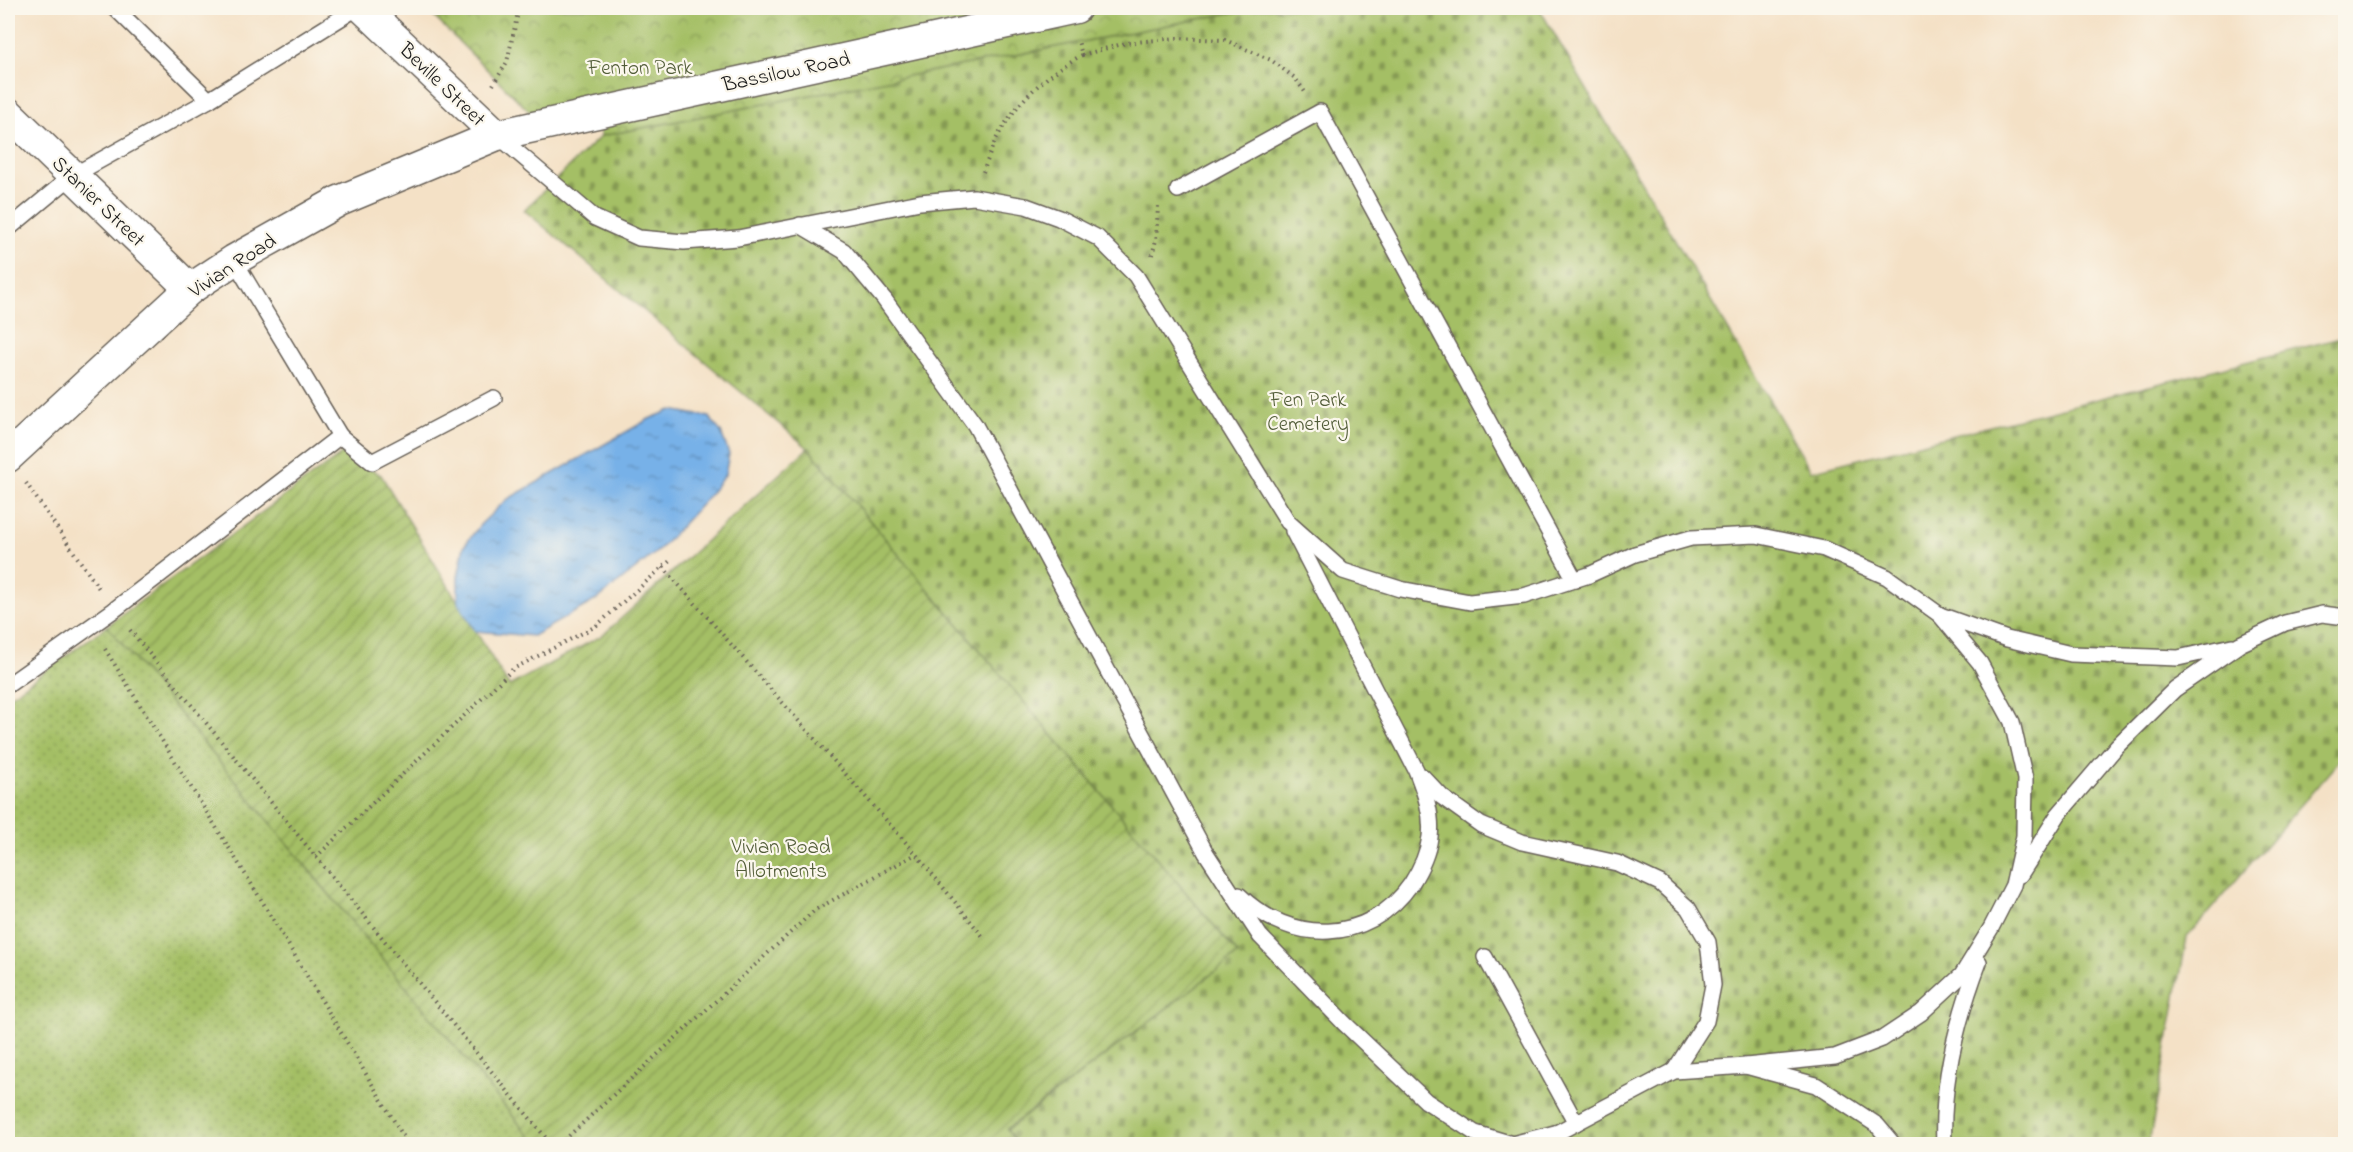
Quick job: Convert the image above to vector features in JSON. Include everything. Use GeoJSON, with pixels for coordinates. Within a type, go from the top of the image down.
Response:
{"type":"FeatureCollection","features":[{"type":"Feature","properties":{"kind":"street","name":"Beville Street"},"geometry":{"type":"LineString","coordinates":[[363,8],[497,135]]}},
{"type":"Feature","properties":{"kind":"street","name":"Bassilow Road"},"geometry":{"type":"LineString","coordinates":[[497,135],[1071,8]]}},
{"type":"Feature","properties":{"kind":"street","name":"Stanier Street"},"geometry":{"type":"LineString","coordinates":[[8,112],[190,289]]}},
{"type":"Feature","properties":{"kind":"street","name":"Vivian Road"},"geometry":{"type":"LineString","coordinates":[[8,456],[190,289],[234,260],[339,201],[497,135]]}},
{"type":"Feature","properties":{"kind":"lane"},"geometry":{"type":"LineString","coordinates":[[115,8],[209,100]]}},
{"type":"Feature","properties":{"kind":"lane"},"geometry":{"type":"LineString","coordinates":[[8,229],[72,176],[209,100],[357,8]]}},
{"type":"Feature","properties":{"kind":"lane"},"geometry":{"type":"LineString","coordinates":[[1178,190],[1320,112],[1575,580]]}},
{"type":"Feature","properties":{"kind":"lane"},"geometry":{"type":"LineString","coordinates":[[497,135],[595,218],[639,238],[684,242],[738,237],[920,202],[974,197],[1026,206],[1059,218],[1098,238],[1136,276],[1288,522],[1416,770],[1428,802],[1430,837],[1420,870],[1400,899],[1373,920],[1340,931],[1305,931],[1272,921],[1244,900],[1220,876]]}},
{"type":"Feature","properties":{"kind":"lane"},"geometry":{"type":"LineString","coordinates":[[800,225],[844,251],[884,299],[975,424],[1220,876],[1260,936],[1344,1023],[1426,1101],[1475,1133],[1512,1144],[1559,1132]]}},
{"type":"Feature","properties":{"kind":"lane"},"geometry":{"type":"LineString","coordinates":[[234,260],[340,436],[372,462],[494,398]]}},
{"type":"Feature","properties":{"kind":"lane"},"geometry":{"type":"LineString","coordinates":[[8,685],[114,610],[340,436]]}},
{"type":"Feature","properties":{"kind":"lane"},"geometry":{"type":"LineString","coordinates":[[1288,522],[1343,571],[1400,589],[1470,602],[1524,597],[1575,580],[1635,554],[1691,538],[1756,535],[1824,549],[1887,577],[1940,615],[1980,663],[2012,722],[2025,779],[2024,836],[2013,885]]}},
{"type":"Feature","properties":{"kind":"lane"},"geometry":{"type":"LineString","coordinates":[[1535,1144],[1674,1071],[1835,1057],[1882,1039],[1921,1013],[1962,975],[1991,928],[2013,885],[2058,815],[2117,746],[2175,689],[2240,644],[2285,623],[2322,614],[2346,617]]}},
{"type":"Feature","properties":{"kind":"lane"},"geometry":{"type":"LineString","coordinates":[[1940,615],[2007,639],[2072,654],[2178,658],[2240,644]]}},
{"type":"Feature","properties":{"kind":"lane"},"geometry":{"type":"LineString","coordinates":[[1416,770],[1442,797],[1481,825],[1521,842],[1617,863],[1660,883],[1688,908],[1708,942],[1713,985],[1706,1021],[1674,1071]]}},
{"type":"Feature","properties":{"kind":"lane"},"geometry":{"type":"LineString","coordinates":[[1944,1144],[1949,1065],[1963,1004],[1991,928]]}},
{"type":"Feature","properties":{"kind":"lane"},"geometry":{"type":"LineString","coordinates":[[1485,957],[1576,1123]]}},
{"type":"Feature","properties":{"kind":"lane"},"geometry":{"type":"LineString","coordinates":[[1746,1066],[1816,1085],[1877,1125],[1893,1144]]}},
{"type":"Feature","properties":{"kind":"path"},"geometry":{"type":"LineString","coordinates":[[475,114],[507,62],[519,8]]}},
{"type":"Feature","properties":{"kind":"path"},"geometry":{"type":"LineString","coordinates":[[1071,8],[1082,55]]}},
{"type":"Feature","properties":{"kind":"path"},"geometry":{"type":"LineString","coordinates":[[974,197],[998,134],[1028,94],[1059,67],[1082,55],[1126,43],[1177,38],[1225,40],[1271,60],[1295,78],[1320,112]]}},
{"type":"Feature","properties":{"kind":"path"},"geometry":{"type":"LineString","coordinates":[[1136,276],[1152,254],[1158,201],[1178,190]]}},
{"type":"Feature","properties":{"kind":"path"},"geometry":{"type":"LineString","coordinates":[[8,456],[114,610],[552,1144]]}},
{"type":"Feature","properties":{"kind":"path"},"geometry":{"type":"LineString","coordinates":[[316,857],[513,669],[596,626],[672,559]]}},
{"type":"Feature","properties":{"kind":"path"},"geometry":{"type":"LineString","coordinates":[[663,567],[916,854],[985,939]]}},
{"type":"Feature","properties":{"kind":"path"},"geometry":{"type":"LineString","coordinates":[[91,627],[262,901],[408,1144]]}},
{"type":"Feature","properties":{"kind":"path"},"geometry":{"type":"LineString","coordinates":[[560,1144],[815,910],[916,854]]}},
{"type":"Feature","properties":{"kind":"green space","name":"Fenton Park"},"geometry":{"type":"Polygon","coordinates":[[[425,8],[1255,8],[601,136],[589,98],[541,123],[425,8]]]}},
{"type":"Feature","properties":{"kind":"green space","name":"Fen Park Cemetery"},"geometry":{"type":"Polygon","coordinates":[[[1255,8],[1539,8],[1811,471],[2345,337],[2345,754],[2187,937],[2149,1144],[1016,1144],[1007,1130],[1238,954],[808,448],[524,210],[601,136],[1255,8]]]}},
{"type":"Feature","properties":{"kind":"green space","name":"Vivian Road Allotments"},"geometry":{"type":"Polygon","coordinates":[[[808,448],[1238,954],[1007,1129],[1016,1144],[536,1144],[107,626],[343,453],[381,475],[509,686],[603,635],[808,448]]]}},
{"type":"Feature","properties":{"kind":"green space"},"geometry":{"type":"Polygon","coordinates":[[[107,626],[536,1144],[8,1144],[8,698],[107,626]]]}},
{"type":"Feature","properties":{"kind":"water"},"geometry":{"type":"Polygon","coordinates":[[[671,410],[709,417],[721,432],[729,454],[725,475],[706,499],[659,550],[598,599],[533,636],[475,631],[458,603],[458,577],[464,546],[480,525],[506,500],[649,419],[671,410]]]}}]}
